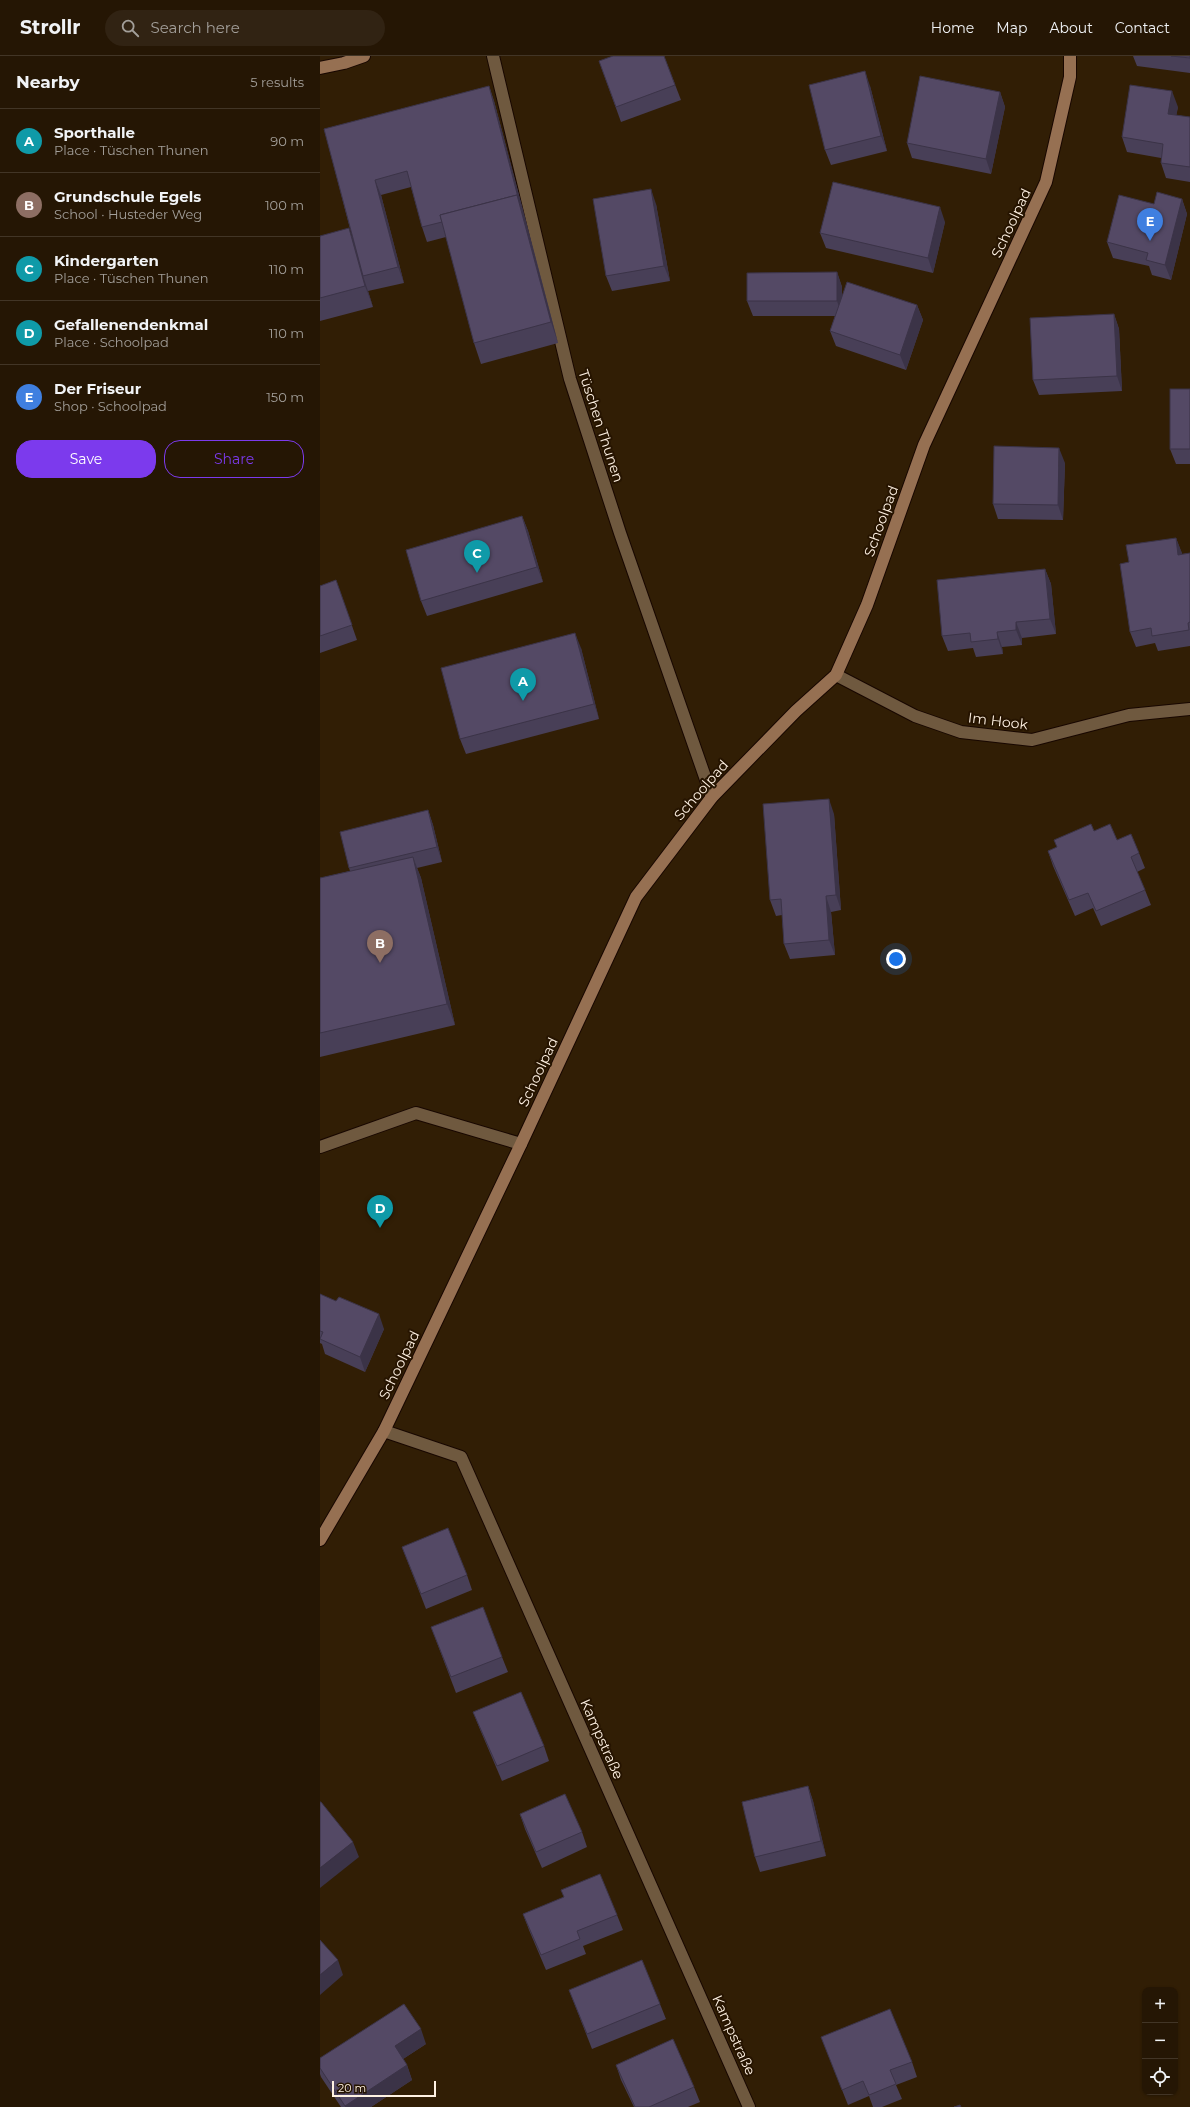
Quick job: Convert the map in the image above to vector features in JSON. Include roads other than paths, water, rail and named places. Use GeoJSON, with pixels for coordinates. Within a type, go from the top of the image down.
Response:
{"type":"FeatureCollection","features":[{"type":"Feature","properties":{"kind":"street"},"geometry":{"type":"LineString","coordinates":[[320,68],[344,63],[364,56]]}},
{"type":"Feature","properties":{"kind":"street","name":"Tüschen Thunen"},"geometry":{"type":"LineString","coordinates":[[493,56],[570,379],[620,533],[712,797]]}},
{"type":"Feature","properties":{"kind":"street","name":"Schoolpad"},"geometry":{"type":"LineString","coordinates":[[320,1540],[384,1431],[636,898],[712,797],[796,711],[836,675],[867,605],[924,445],[1046,182],[1070,78],[1070,56]]}},
{"type":"Feature","properties":{"kind":"street","name":"Im Hook"},"geometry":{"type":"LineString","coordinates":[[836,675],[916,716],[961,732],[1032,740],[1129,715],[1190,709]]}},
{"type":"Feature","properties":{"kind":"street"},"geometry":{"type":"LineString","coordinates":[[320,1147],[416,1113],[521,1144]]}},
{"type":"Feature","properties":{"kind":"street","name":"Kampstraße"},"geometry":{"type":"LineString","coordinates":[[384,1431],[461,1457],[750,2107]]}},
{"type":"Feature","properties":{"kind":"place","name":"Der Friseur"},"geometry":{"type":"Point","coordinates":[1150,241]}},
{"type":"Feature","properties":{"kind":"place","name":"Kindergarten"},"geometry":{"type":"Point","coordinates":[477,573]}},
{"type":"Feature","properties":{"kind":"place","name":"Sporthalle"},"geometry":{"type":"Point","coordinates":[523,701]}},
{"type":"Feature","properties":{"kind":"place","name":"Grundschule Egels"},"geometry":{"type":"Point","coordinates":[380,963]}},
{"type":"Feature","properties":{"kind":"place","name":"Gefallenendenkmal"},"geometry":{"type":"Point","coordinates":[380,1228]}}]}
